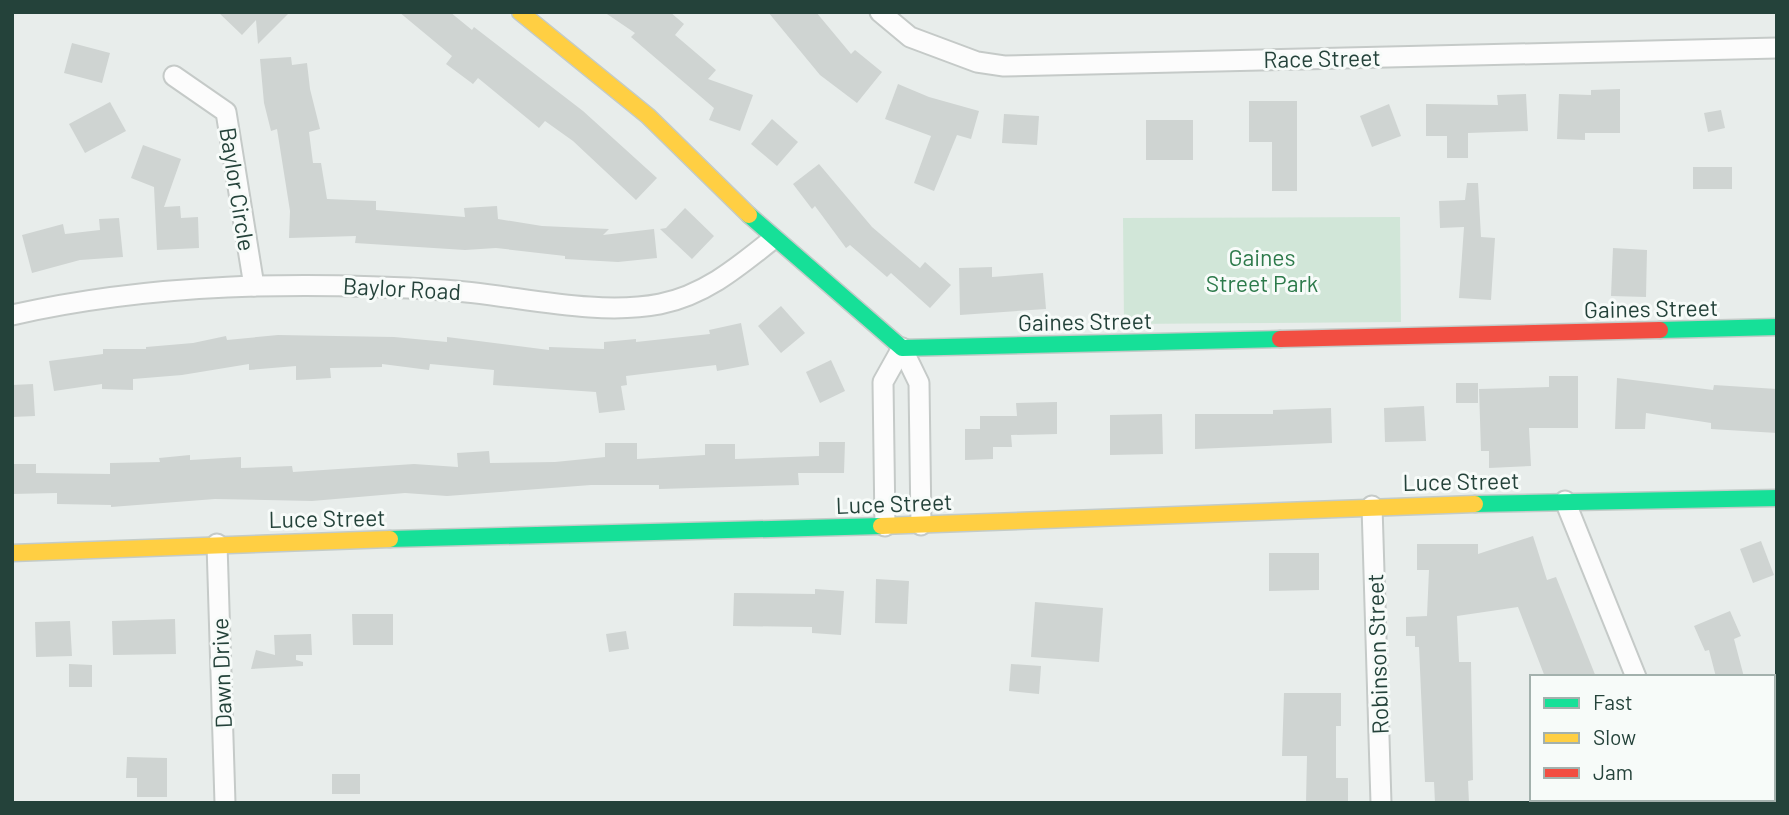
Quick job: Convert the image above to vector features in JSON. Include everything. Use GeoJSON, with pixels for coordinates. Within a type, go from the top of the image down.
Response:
{"type":"FeatureCollection","features":[{"type":"Feature","properties":{"kind":"street"},"geometry":{"type":"LineString","coordinates":[[520,12],[648,116],[773,239],[902,348],[919,383],[921,525]]}},
{"type":"Feature","properties":{"kind":"street","name":"Race Street"},"geometry":{"type":"LineString","coordinates":[[880,12],[910,37],[977,62],[1004,66],[1777,48]]}},
{"type":"Feature","properties":{"kind":"street","name":"Baylor Circle"},"geometry":{"type":"LineString","coordinates":[[174,76],[226,112],[254,286]]}},
{"type":"Feature","properties":{"kind":"street","name":"Baylor Road"},"geometry":{"type":"LineString","coordinates":[[12,315],[117,298],[254,286],[366,285],[479,292],[606,308],[660,304],[715,284],[773,239]]}},
{"type":"Feature","properties":{"kind":"street","name":"Gaines Street"},"geometry":{"type":"LineString","coordinates":[[902,348],[1777,327]]}},
{"type":"Feature","properties":{"kind":"street"},"geometry":{"type":"LineString","coordinates":[[885,526],[883,382],[902,348]]}},
{"type":"Feature","properties":{"kind":"street","name":"Luce Street"},"geometry":{"type":"LineString","coordinates":[[12,553],[217,544],[921,525],[1372,506],[1777,498]]}},
{"type":"Feature","properties":{"kind":"street"},"geometry":{"type":"LineString","coordinates":[[1565,501],[1635,675]]}},
{"type":"Feature","properties":{"kind":"street","name":"Robinson Street"},"geometry":{"type":"LineString","coordinates":[[1372,506],[1381,803]]}},
{"type":"Feature","properties":{"kind":"street","name":"Dawn Drive"},"geometry":{"type":"LineString","coordinates":[[217,544],[225,803]]}},
{"type":"Feature","properties":{"kind":"green space","name":"Gaines Street Park"},"geometry":{"type":"Polygon","coordinates":[[[1400,217],[1401,322],[1124,324],[1123,218],[1400,217]]]}},
{"type":"Feature","properties":{"kind":"building"},"geometry":{"type":"Polygon","coordinates":[[[218,12],[290,12],[258,44],[256,20],[242,35],[218,12]]]}},
{"type":"Feature","properties":{"kind":"building"},"geometry":{"type":"Polygon","coordinates":[[[399,12],[450,12],[472,30],[474,27],[583,111],[657,178],[636,200],[573,141],[545,121],[539,128],[478,78],[473,84],[446,64],[452,56],[399,12]]]}},
{"type":"Feature","properties":{"kind":"building"},"geometry":{"type":"Polygon","coordinates":[[[604,12],[670,12],[684,24],[675,35],[716,70],[708,79],[753,95],[740,131],[709,120],[714,108],[631,37],[635,33],[604,12]]]}},
{"type":"Feature","properties":{"kind":"building"},"geometry":{"type":"Polygon","coordinates":[[[768,12],[816,12],[851,54],[855,50],[882,72],[857,103],[820,75],[768,12]]]}},
{"type":"Feature","properties":{"kind":"building"},"geometry":{"type":"Polygon","coordinates":[[[72,43],[110,53],[102,83],[64,73],[72,43]]]}},
{"type":"Feature","properties":{"kind":"building"},"geometry":{"type":"Polygon","coordinates":[[[291,57],[292,65],[307,63],[320,129],[309,132],[313,163],[321,163],[327,199],[376,201],[376,210],[465,217],[464,208],[497,206],[498,219],[542,226],[609,229],[603,235],[654,229],[657,258],[618,262],[565,259],[565,256],[496,248],[465,250],[355,243],[356,236],[289,238],[290,211],[277,129],[271,131],[264,103],[260,59],[291,57]]]}},
{"type":"Feature","properties":{"kind":"building"},"geometry":{"type":"Polygon","coordinates":[[[898,84],[929,97],[979,111],[971,139],[957,135],[934,191],[914,183],[931,136],[885,119],[898,84]]]}},
{"type":"Feature","properties":{"kind":"building"},"geometry":{"type":"Polygon","coordinates":[[[1620,89],[1620,133],[1585,133],[1585,140],[1557,139],[1559,94],[1591,95],[1591,90],[1620,89]]]}},
{"type":"Feature","properties":{"kind":"building"},"geometry":{"type":"Polygon","coordinates":[[[1526,94],[1528,131],[1468,133],[1468,158],[1447,158],[1447,136],[1426,136],[1426,104],[1498,105],[1497,95],[1526,94]]]}},
{"type":"Feature","properties":{"kind":"building"},"geometry":{"type":"Polygon","coordinates":[[[1249,101],[1297,101],[1297,191],[1272,191],[1272,142],[1249,142],[1249,101]]]}},
{"type":"Feature","properties":{"kind":"building"},"geometry":{"type":"Polygon","coordinates":[[[110,102],[126,131],[85,153],[69,124],[110,102]]]}},
{"type":"Feature","properties":{"kind":"building"},"geometry":{"type":"Polygon","coordinates":[[[1389,104],[1401,136],[1372,147],[1360,116],[1389,104]]]}},
{"type":"Feature","properties":{"kind":"building"},"geometry":{"type":"Polygon","coordinates":[[[1721,110],[1725,128],[1708,132],[1704,113],[1721,110]]]}},
{"type":"Feature","properties":{"kind":"building"},"geometry":{"type":"Polygon","coordinates":[[[1004,114],[1039,116],[1037,145],[1002,143],[1004,114]]]}},
{"type":"Feature","properties":{"kind":"building"},"geometry":{"type":"Polygon","coordinates":[[[772,119],[798,142],[777,166],[751,144],[772,119]]]}},
{"type":"Feature","properties":{"kind":"building"},"geometry":{"type":"Polygon","coordinates":[[[1146,120],[1193,120],[1193,160],[1146,160],[1146,120]]]}},
{"type":"Feature","properties":{"kind":"building"},"geometry":{"type":"Polygon","coordinates":[[[143,145],[181,159],[164,207],[180,206],[181,218],[198,217],[199,248],[157,250],[154,187],[131,178],[143,145]]]}},
{"type":"Feature","properties":{"kind":"building"},"geometry":{"type":"Polygon","coordinates":[[[819,164],[872,227],[920,268],[925,262],[951,285],[930,308],[891,273],[887,277],[850,245],[846,248],[815,206],[812,209],[793,184],[819,164]]]}},
{"type":"Feature","properties":{"kind":"building"},"geometry":{"type":"Polygon","coordinates":[[[1693,167],[1732,167],[1732,189],[1693,189],[1693,167]]]}},
{"type":"Feature","properties":{"kind":"building"},"geometry":{"type":"Polygon","coordinates":[[[1467,183],[1478,183],[1481,237],[1495,238],[1491,300],[1459,298],[1464,227],[1440,228],[1439,201],[1465,200],[1467,183]]]}},
{"type":"Feature","properties":{"kind":"building"},"geometry":{"type":"Polygon","coordinates":[[[685,208],[714,236],[692,259],[660,229],[666,228],[685,208]]]}},
{"type":"Feature","properties":{"kind":"building"},"geometry":{"type":"Polygon","coordinates":[[[119,218],[123,257],[80,260],[32,273],[22,235],[63,224],[65,234],[100,230],[99,219],[119,218]]]}},
{"type":"Feature","properties":{"kind":"building"},"geometry":{"type":"Polygon","coordinates":[[[1613,248],[1647,250],[1646,297],[1611,296],[1613,248]]]}},
{"type":"Feature","properties":{"kind":"building"},"geometry":{"type":"Polygon","coordinates":[[[992,267],[992,277],[1043,273],[1046,309],[960,315],[959,268],[992,267]]]}},
{"type":"Feature","properties":{"kind":"building"},"geometry":{"type":"Polygon","coordinates":[[[781,306],[805,333],[781,353],[758,326],[781,306]]]}},
{"type":"Feature","properties":{"kind":"building"},"geometry":{"type":"Polygon","coordinates":[[[741,323],[749,365],[717,371],[716,365],[626,376],[627,385],[621,386],[625,410],[599,413],[596,392],[493,385],[494,370],[430,364],[429,370],[382,364],[382,367],[330,368],[331,378],[296,380],[296,366],[249,370],[249,364],[182,375],[133,379],[133,390],[102,389],[102,384],[54,391],[49,361],[103,354],[103,349],[146,349],[226,336],[227,340],[278,335],[394,337],[447,342],[447,337],[549,350],[549,347],[604,349],[604,342],[636,339],[636,342],[710,334],[709,330],[741,323]]]}},
{"type":"Feature","properties":{"kind":"building"},"geometry":{"type":"Polygon","coordinates":[[[831,360],[845,391],[820,403],[806,372],[831,360]]]}},
{"type":"Feature","properties":{"kind":"building"},"geometry":{"type":"Polygon","coordinates":[[[1549,376],[1578,376],[1578,428],[1529,428],[1531,466],[1489,468],[1489,451],[1481,451],[1479,389],[1549,387],[1549,376]]]}},
{"type":"Feature","properties":{"kind":"building"},"geometry":{"type":"Polygon","coordinates":[[[1617,378],[1713,390],[1714,385],[1777,389],[1777,433],[1711,429],[1711,423],[1646,413],[1645,429],[1615,429],[1617,378]]]}},
{"type":"Feature","properties":{"kind":"building"},"geometry":{"type":"Polygon","coordinates":[[[1456,383],[1478,383],[1478,403],[1456,403],[1456,383]]]}},
{"type":"Feature","properties":{"kind":"building"},"geometry":{"type":"Polygon","coordinates":[[[33,384],[35,416],[12,417],[12,385],[33,384]]]}},
{"type":"Feature","properties":{"kind":"building"},"geometry":{"type":"Polygon","coordinates":[[[1057,402],[1057,434],[1011,435],[1012,447],[993,447],[993,459],[965,460],[965,429],[980,429],[980,416],[1017,416],[1016,403],[1057,402]]]}},
{"type":"Feature","properties":{"kind":"building"},"geometry":{"type":"Polygon","coordinates":[[[1424,406],[1426,441],[1385,442],[1384,408],[1424,406]]]}},
{"type":"Feature","properties":{"kind":"building"},"geometry":{"type":"Polygon","coordinates":[[[1331,408],[1332,443],[1195,449],[1195,414],[1273,414],[1273,410],[1331,408]]]}},
{"type":"Feature","properties":{"kind":"building"},"geometry":{"type":"Polygon","coordinates":[[[1162,414],[1163,454],[1110,455],[1110,415],[1162,414]]]}},
{"type":"Feature","properties":{"kind":"building"},"geometry":{"type":"Polygon","coordinates":[[[819,442],[845,442],[844,473],[798,473],[799,485],[659,489],[659,485],[591,485],[447,496],[405,493],[312,501],[215,499],[111,507],[57,504],[57,493],[12,494],[12,464],[36,464],[36,473],[110,474],[110,463],[160,462],[159,458],[190,455],[190,460],[241,457],[241,468],[292,466],[293,472],[414,464],[458,467],[457,453],[489,451],[490,463],[555,462],[605,457],[605,443],[637,443],[637,459],[705,455],[705,444],[735,444],[735,459],[819,456],[819,442]]]}},
{"type":"Feature","properties":{"kind":"building"},"geometry":{"type":"Polygon","coordinates":[[[1533,536],[1547,580],[1556,577],[1595,675],[1544,675],[1518,607],[1457,616],[1459,662],[1471,662],[1473,780],[1468,781],[1469,803],[1435,803],[1434,782],[1425,782],[1419,647],[1415,647],[1415,636],[1406,636],[1406,617],[1427,616],[1429,570],[1417,570],[1417,544],[1478,544],[1478,554],[1533,536]]]}},
{"type":"Feature","properties":{"kind":"building"},"geometry":{"type":"Polygon","coordinates":[[[1761,541],[1774,575],[1753,583],[1740,549],[1761,541]]]}},
{"type":"Feature","properties":{"kind":"building"},"geometry":{"type":"Polygon","coordinates":[[[1269,553],[1319,553],[1319,590],[1269,591],[1269,553]]]}},
{"type":"Feature","properties":{"kind":"building"},"geometry":{"type":"Polygon","coordinates":[[[876,579],[909,581],[907,624],[875,623],[876,579]]]}},
{"type":"Feature","properties":{"kind":"building"},"geometry":{"type":"Polygon","coordinates":[[[815,589],[844,591],[841,635],[812,633],[812,627],[733,626],[734,593],[815,594],[815,589]]]}},
{"type":"Feature","properties":{"kind":"building"},"geometry":{"type":"Polygon","coordinates":[[[1035,602],[1103,608],[1099,662],[1031,657],[1035,602]]]}},
{"type":"Feature","properties":{"kind":"building"},"geometry":{"type":"Polygon","coordinates":[[[1730,611],[1741,636],[1734,639],[1743,675],[1715,675],[1709,650],[1705,651],[1694,626],[1730,611]]]}},
{"type":"Feature","properties":{"kind":"building"},"geometry":{"type":"Polygon","coordinates":[[[352,614],[393,614],[393,645],[353,645],[352,614]]]}},
{"type":"Feature","properties":{"kind":"building"},"geometry":{"type":"Polygon","coordinates":[[[175,619],[176,654],[113,655],[112,621],[175,619]]]}},
{"type":"Feature","properties":{"kind":"building"},"geometry":{"type":"Polygon","coordinates":[[[70,621],[72,656],[36,657],[35,622],[70,621]]]}},
{"type":"Feature","properties":{"kind":"building"},"geometry":{"type":"Polygon","coordinates":[[[626,631],[629,649],[609,652],[606,634],[626,631]]]}},
{"type":"Feature","properties":{"kind":"building"},"geometry":{"type":"Polygon","coordinates":[[[311,634],[312,655],[296,655],[296,660],[303,662],[303,666],[251,669],[256,650],[275,655],[274,635],[311,634]]]}},
{"type":"Feature","properties":{"kind":"building"},"geometry":{"type":"Polygon","coordinates":[[[69,664],[92,665],[92,687],[69,687],[69,664]]]}},
{"type":"Feature","properties":{"kind":"building"},"geometry":{"type":"Polygon","coordinates":[[[1011,664],[1041,666],[1039,694],[1009,691],[1011,664]]]}},
{"type":"Feature","properties":{"kind":"building"},"geometry":{"type":"Polygon","coordinates":[[[1284,693],[1341,693],[1341,726],[1336,726],[1336,778],[1348,778],[1348,803],[1306,803],[1307,756],[1282,756],[1284,693]]]}},
{"type":"Feature","properties":{"kind":"building"},"geometry":{"type":"Polygon","coordinates":[[[127,757],[167,758],[167,797],[137,797],[137,778],[126,778],[127,757]]]}},
{"type":"Feature","properties":{"kind":"building"},"geometry":{"type":"Polygon","coordinates":[[[332,774],[360,774],[360,794],[332,794],[332,774]]]}},
{"type":"Feature","properties":{"kind":"traffic: fast"},"geometry":{"type":"LineString","coordinates":[[749,215],[902,348],[1280,339]]}},
{"type":"Feature","properties":{"kind":"traffic: fast"},"geometry":{"type":"LineString","coordinates":[[1660,330],[1777,327]]}},
{"type":"Feature","properties":{"kind":"traffic: fast"},"geometry":{"type":"LineString","coordinates":[[1475,504],[1777,498]]}},
{"type":"Feature","properties":{"kind":"traffic: fast"},"geometry":{"type":"LineString","coordinates":[[390,539],[881,526]]}},
{"type":"Feature","properties":{"kind":"traffic: slow"},"geometry":{"type":"LineString","coordinates":[[520,12],[648,116],[749,215]]}},
{"type":"Feature","properties":{"kind":"traffic: slow"},"geometry":{"type":"LineString","coordinates":[[881,526],[1475,504]]}},
{"type":"Feature","properties":{"kind":"traffic: slow"},"geometry":{"type":"LineString","coordinates":[[12,553],[390,539]]}},
{"type":"Feature","properties":{"kind":"traffic: jam"},"geometry":{"type":"LineString","coordinates":[[1280,339],[1660,330]]}}]}
